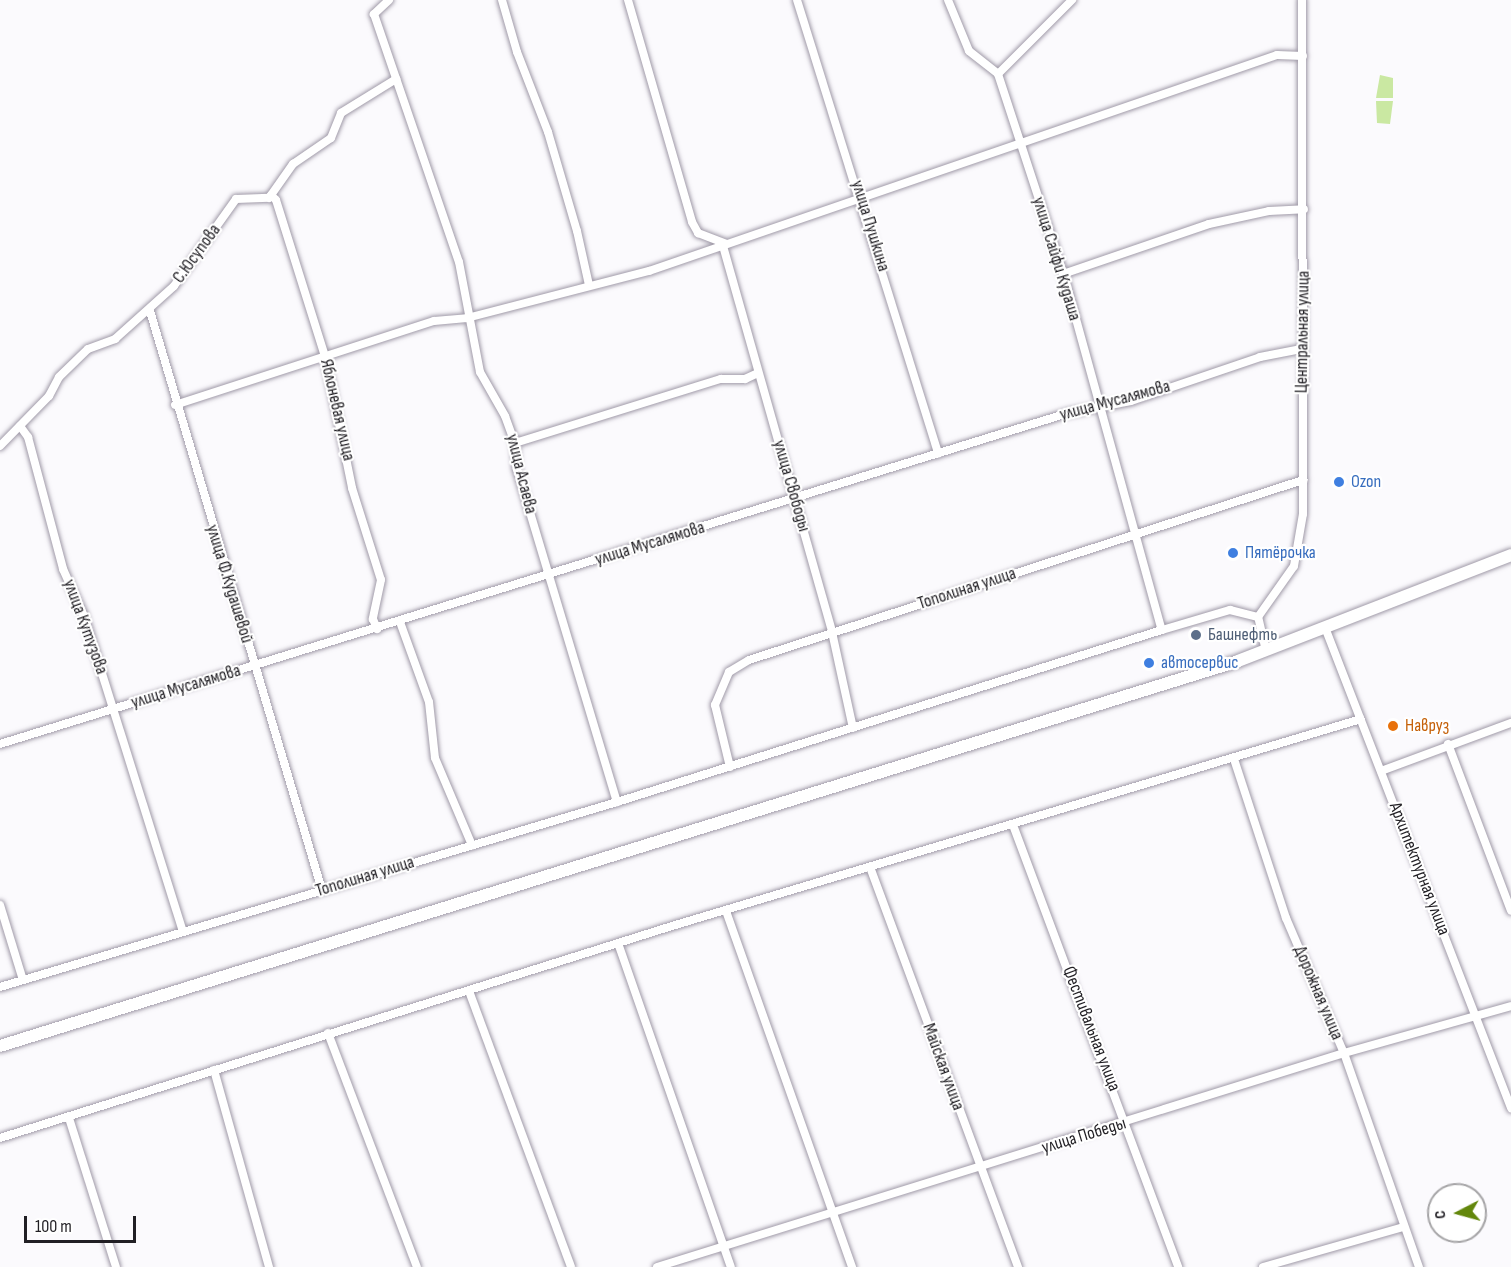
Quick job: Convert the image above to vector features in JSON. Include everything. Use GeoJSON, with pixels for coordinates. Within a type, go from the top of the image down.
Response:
{"type":"FeatureCollection","features":[{"type":"Feature","properties":{"kind":"main road"},"geometry":{"type":"LineString","coordinates":[[0,1046],[1266,651],[1326,630],[1511,555]]}},
{"type":"Feature","properties":{"kind":"street","name":"улица Асаева"},"geometry":{"type":"LineString","coordinates":[[389,0],[374,14],[459,262],[467,318],[480,372],[506,416],[515,443],[517,469],[616,802]]}},
{"type":"Feature","properties":{"kind":"street"},"geometry":{"type":"LineString","coordinates":[[502,0],[517,52],[548,132],[580,241],[589,285]]}},
{"type":"Feature","properties":{"kind":"street"},"geometry":{"type":"LineString","coordinates":[[628,0],[692,222],[698,233],[724,245]]}},
{"type":"Feature","properties":{"kind":"street","name":"улица Пушкина"},"geometry":{"type":"LineString","coordinates":[[797,0],[861,198],[938,454]]}},
{"type":"Feature","properties":{"kind":"street"},"geometry":{"type":"LineString","coordinates":[[948,0],[969,51],[998,74],[1072,0]]}},
{"type":"Feature","properties":{"kind":"street","name":"Центральная улица"},"geometry":{"type":"LineString","coordinates":[[1258,617],[1294,566],[1303,514],[1302,0]]}},
{"type":"Feature","properties":{"kind":"street"},"geometry":{"type":"LineString","coordinates":[[175,405],[434,321],[467,318],[649,271],[1277,55],[1302,56]]}},
{"type":"Feature","properties":{"kind":"street","name":"улица Сайфи Кудаша"},"geometry":{"type":"LineString","coordinates":[[998,74],[1063,274],[1097,406],[1162,630]]}},
{"type":"Feature","properties":{"kind":"street"},"geometry":{"type":"LineString","coordinates":[[271,195],[293,164],[331,138],[341,113],[396,79]]}},
{"type":"Feature","properties":{"kind":"street","name":"С.Юсупова"},"geometry":{"type":"LineString","coordinates":[[0,446],[49,396],[58,377],[88,349],[115,339],[150,311],[174,286],[236,200],[271,195]]}},
{"type":"Feature","properties":{"kind":"street","name":"Яблоневая улица"},"geometry":{"type":"LineString","coordinates":[[271,195],[276,200],[325,356],[352,488],[381,580],[373,619],[377,629]]}},
{"type":"Feature","properties":{"kind":"street"},"geometry":{"type":"LineString","coordinates":[[1063,274],[1209,224],[1269,210],[1304,209]]}},
{"type":"Feature","properties":{"kind":"street","name":"улица Свободы"},"geometry":{"type":"LineString","coordinates":[[724,245],[758,374],[796,499],[832,632],[853,728]]}},
{"type":"Feature","properties":{"kind":"street","name":"улица Ф.Кудашевой"},"geometry":{"type":"LineString","coordinates":[[150,311],[175,405],[322,890]]}},
{"type":"Feature","properties":{"kind":"street","name":"улица Мусалямова"},"geometry":{"type":"LineString","coordinates":[[0,744],[938,454],[1097,406],[1131,401],[1260,357],[1301,349]]}},
{"type":"Feature","properties":{"kind":"street"},"geometry":{"type":"LineString","coordinates":[[515,443],[722,379],[745,379],[758,374]]}},
{"type":"Feature","properties":{"kind":"street","name":"улица Кутузова"},"geometry":{"type":"LineString","coordinates":[[20,426],[28,437],[63,568],[78,599],[183,932]]}},
{"type":"Feature","properties":{"kind":"street","name":"Тополиная улица"},"geometry":{"type":"LineString","coordinates":[[730,767],[715,705],[729,672],[749,660],[1303,480]]}},
{"type":"Feature","properties":{"kind":"street","name":"Тополиная улица"},"geometry":{"type":"LineString","coordinates":[[0,987],[616,802],[1230,610],[1258,617]]}},
{"type":"Feature","properties":{"kind":"street"},"geometry":{"type":"LineString","coordinates":[[1258,617],[1266,651]]}},
{"type":"Feature","properties":{"kind":"street"},"geometry":{"type":"LineString","coordinates":[[400,622],[429,702],[435,758],[472,845]]}},
{"type":"Feature","properties":{"kind":"street","name":"Архитектурная улица"},"geometry":{"type":"LineString","coordinates":[[1326,630],[1511,1108]]}},
{"type":"Feature","properties":{"kind":"street"},"geometry":{"type":"LineString","coordinates":[[0,1138],[618,943],[1361,719]]}},
{"type":"Feature","properties":{"kind":"street"},"geometry":{"type":"LineString","coordinates":[[1381,771],[1448,744],[1511,723]]}},
{"type":"Feature","properties":{"kind":"street"},"geometry":{"type":"LineString","coordinates":[[1448,744],[1511,910]]}},
{"type":"Feature","properties":{"kind":"street","name":"Дорожная улица"},"geometry":{"type":"LineString","coordinates":[[1234,759],[1286,918],[1344,1053],[1403,1227],[1419,1267]]}},
{"type":"Feature","properties":{"kind":"street","name":"Фестивальная улица"},"geometry":{"type":"LineString","coordinates":[[1014,825],[1178,1267]]}},
{"type":"Feature","properties":{"kind":"street","name":"Майская улица"},"geometry":{"type":"LineString","coordinates":[[870,867],[1018,1267]]}},
{"type":"Feature","properties":{"kind":"street"},"geometry":{"type":"LineString","coordinates":[[0,905],[23,980]]}},
{"type":"Feature","properties":{"kind":"street"},"geometry":{"type":"LineString","coordinates":[[726,911],[852,1267]]}},
{"type":"Feature","properties":{"kind":"street"},"geometry":{"type":"LineString","coordinates":[[618,943],[731,1267]]}},
{"type":"Feature","properties":{"kind":"street"},"geometry":{"type":"LineString","coordinates":[[469,991],[571,1267]]}},
{"type":"Feature","properties":{"kind":"street","name":"улица Победы"},"geometry":{"type":"LineString","coordinates":[[657,1267],[1126,1123],[1344,1053],[1511,1006]]}},
{"type":"Feature","properties":{"kind":"street"},"geometry":{"type":"LineString","coordinates":[[328,1033],[417,1267]]}},
{"type":"Feature","properties":{"kind":"street"},"geometry":{"type":"LineString","coordinates":[[214,1070],[269,1267]]}},
{"type":"Feature","properties":{"kind":"street"},"geometry":{"type":"LineString","coordinates":[[69,1118],[72,1139],[116,1267]]}},
{"type":"Feature","properties":{"kind":"street"},"geometry":{"type":"LineString","coordinates":[[1263,1267],[1403,1227]]}},
{"type":"Feature","properties":{"kind":"green space"},"geometry":{"type":"Polygon","coordinates":[[[1380,75],[1393,78],[1393,98],[1376,98],[1380,75]]]}},
{"type":"Feature","properties":{"kind":"green space"},"geometry":{"type":"Polygon","coordinates":[[[1376,101],[1393,101],[1390,124],[1377,123],[1376,101]]]}},
{"type":"Feature","properties":{"kind":"place","name":"Ozon"},"geometry":{"type":"Point","coordinates":[1339,482]}},
{"type":"Feature","properties":{"kind":"place","name":"Пятёрочка"},"geometry":{"type":"Point","coordinates":[1233,553]}},
{"type":"Feature","properties":{"kind":"place","name":"Башнефть"},"geometry":{"type":"Point","coordinates":[1196,635]}},
{"type":"Feature","properties":{"kind":"place","name":"автосервис"},"geometry":{"type":"Point","coordinates":[1149,663]}},
{"type":"Feature","properties":{"kind":"place","name":"Навруз"},"geometry":{"type":"Point","coordinates":[1393,726]}}]}
